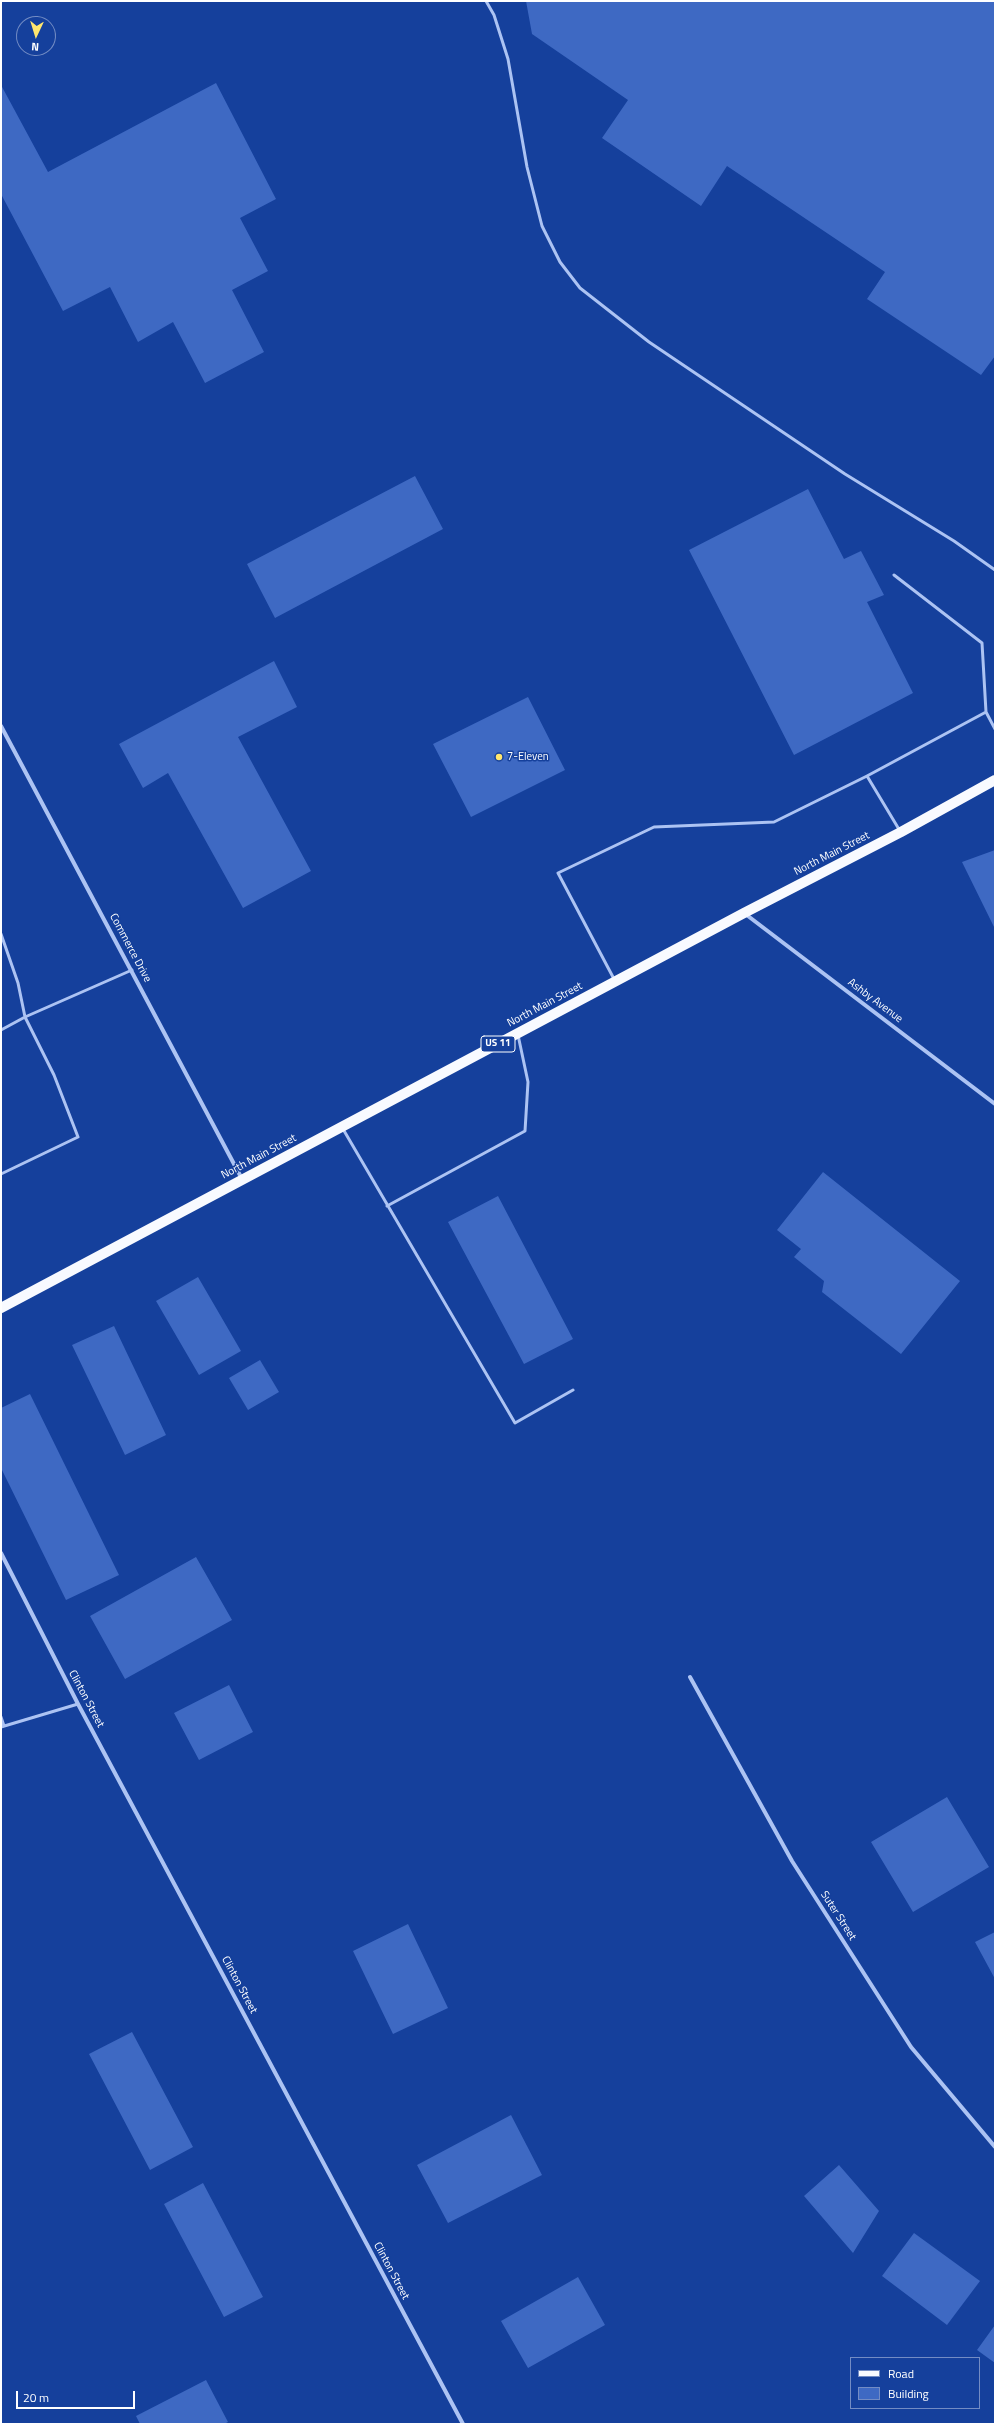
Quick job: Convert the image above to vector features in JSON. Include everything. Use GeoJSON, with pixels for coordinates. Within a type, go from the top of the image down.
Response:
{"type":"FeatureCollection","features":[{"type":"Feature","properties":{"kind":"main road","name":"North Main Street"},"geometry":{"type":"LineString","coordinates":[[1,1308],[615,981],[901,832],[995,780]]}},
{"type":"Feature","properties":{"kind":"street","name":"Commerce Drive"},"geometry":{"type":"LineString","coordinates":[[1,726],[132,970],[242,1180]]}},
{"type":"Feature","properties":{"kind":"street","name":"Ashby Avenue"},"geometry":{"type":"LineString","coordinates":[[744,913],[995,1104]]}},
{"type":"Feature","properties":{"kind":"street","name":"Clinton Street"},"geometry":{"type":"LineString","coordinates":[[1,1552],[78,1704],[463,2424]]}},
{"type":"Feature","properties":{"kind":"street","name":"Suter Street"},"geometry":{"type":"LineString","coordinates":[[690,1677],[792,1861],[906,2040],[995,2147]]}},
{"type":"Feature","properties":{"kind":"lane"},"geometry":{"type":"LineString","coordinates":[[486,1],[494,15],[508,59],[527,167],[542,226],[560,262],[580,288],[649,342],[845,474],[954,541],[995,570]]}},
{"type":"Feature","properties":{"kind":"lane"},"geometry":{"type":"LineString","coordinates":[[894,575],[982,643],[986,712],[995,728]]}},
{"type":"Feature","properties":{"kind":"lane"},"geometry":{"type":"LineString","coordinates":[[615,981],[558,873],[654,827],[774,822],[867,776],[986,712]]}},
{"type":"Feature","properties":{"kind":"lane"},"geometry":{"type":"LineString","coordinates":[[867,776],[901,832]]}},
{"type":"Feature","properties":{"kind":"lane"},"geometry":{"type":"LineString","coordinates":[[1,934],[18,983],[25,1017],[54,1075],[78,1137],[1,1174]]}},
{"type":"Feature","properties":{"kind":"lane"},"geometry":{"type":"LineString","coordinates":[[1,1030],[25,1017],[132,970]]}},
{"type":"Feature","properties":{"kind":"lane"},"geometry":{"type":"LineString","coordinates":[[386,1206],[525,1131],[528,1082],[517,1033]]}},
{"type":"Feature","properties":{"kind":"lane"},"geometry":{"type":"LineString","coordinates":[[342,1127],[368,1169],[386,1206],[515,1423],[573,1390]]}},
{"type":"Feature","properties":{"kind":"lane"},"geometry":{"type":"LineString","coordinates":[[1,1717],[3,1727],[78,1704]]}},
{"type":"Feature","properties":{"kind":"building"},"geometry":{"type":"Polygon","coordinates":[[[526,1],[995,1],[995,356],[981,375],[867,299],[885,272],[727,166],[701,206],[602,138],[628,100],[532,34],[526,1]]]}},
{"type":"Feature","properties":{"kind":"building"},"geometry":{"type":"Polygon","coordinates":[[[216,83],[276,199],[240,218],[268,271],[232,290],[264,352],[205,383],[173,322],[138,342],[110,287],[63,311],[1,194],[1,85],[48,172],[216,83]]]}},
{"type":"Feature","properties":{"kind":"building"},"geometry":{"type":"Polygon","coordinates":[[[415,476],[443,529],[275,618],[247,564],[415,476]]]}},
{"type":"Feature","properties":{"kind":"building"},"geometry":{"type":"Polygon","coordinates":[[[808,489],[844,559],[861,551],[884,595],[867,602],[913,693],[794,755],[689,550],[808,489]]]}},
{"type":"Feature","properties":{"kind":"building"},"geometry":{"type":"Polygon","coordinates":[[[274,661],[297,707],[238,737],[311,871],[243,908],[168,773],[143,788],[119,744],[274,661]]]}},
{"type":"Feature","properties":{"kind":"building","name":"7-Eleven"},"geometry":{"type":"Polygon","coordinates":[[[528,697],[565,770],[471,817],[433,744],[528,697]]]}},
{"type":"Feature","properties":{"kind":"building"},"geometry":{"type":"Polygon","coordinates":[[[995,850],[995,929],[962,862],[995,850]]]}},
{"type":"Feature","properties":{"kind":"building"},"geometry":{"type":"Polygon","coordinates":[[[823,1172],[960,1281],[901,1354],[822,1292],[824,1281],[794,1257],[801,1249],[777,1230],[823,1172]]]}},
{"type":"Feature","properties":{"kind":"building"},"geometry":{"type":"Polygon","coordinates":[[[498,1196],[573,1339],[524,1364],[448,1222],[498,1196]]]}},
{"type":"Feature","properties":{"kind":"building"},"geometry":{"type":"Polygon","coordinates":[[[198,1277],[241,1351],[199,1375],[156,1301],[198,1277]]]}},
{"type":"Feature","properties":{"kind":"building"},"geometry":{"type":"Polygon","coordinates":[[[114,1326],[166,1435],[125,1455],[72,1345],[114,1326]]]}},
{"type":"Feature","properties":{"kind":"building"},"geometry":{"type":"Polygon","coordinates":[[[260,1360],[279,1392],[248,1410],[229,1378],[260,1360]]]}},
{"type":"Feature","properties":{"kind":"building"},"geometry":{"type":"Polygon","coordinates":[[[30,1394],[119,1575],[66,1600],[1,1468],[1,1408],[30,1394]]]}},
{"type":"Feature","properties":{"kind":"building"},"geometry":{"type":"Polygon","coordinates":[[[196,1557],[232,1620],[125,1679],[90,1616],[196,1557]]]}},
{"type":"Feature","properties":{"kind":"building"},"geometry":{"type":"Polygon","coordinates":[[[229,1685],[253,1732],[199,1760],[174,1713],[229,1685]]]}},
{"type":"Feature","properties":{"kind":"building"},"geometry":{"type":"Polygon","coordinates":[[[947,1797],[989,1867],[913,1912],[871,1842],[947,1797]]]}},
{"type":"Feature","properties":{"kind":"building"},"geometry":{"type":"Polygon","coordinates":[[[408,1924],[448,2008],[393,2034],[353,1951],[408,1924]]]}},
{"type":"Feature","properties":{"kind":"building"},"geometry":{"type":"Polygon","coordinates":[[[995,1932],[995,1979],[975,1942],[995,1932]]]}},
{"type":"Feature","properties":{"kind":"building"},"geometry":{"type":"Polygon","coordinates":[[[132,2032],[193,2147],[150,2170],[89,2054],[132,2032]]]}},
{"type":"Feature","properties":{"kind":"building"},"geometry":{"type":"Polygon","coordinates":[[[511,2115],[542,2175],[448,2223],[417,2165],[511,2115]]]}},
{"type":"Feature","properties":{"kind":"building"},"geometry":{"type":"Polygon","coordinates":[[[839,2165],[879,2211],[853,2253],[804,2196],[839,2165]]]}},
{"type":"Feature","properties":{"kind":"building"},"geometry":{"type":"Polygon","coordinates":[[[203,2183],[263,2297],[224,2317],[164,2204],[203,2183]]]}},
{"type":"Feature","properties":{"kind":"building"},"geometry":{"type":"Polygon","coordinates":[[[914,2233],[980,2281],[947,2325],[882,2276],[914,2233]]]}},
{"type":"Feature","properties":{"kind":"building"},"geometry":{"type":"Polygon","coordinates":[[[578,2277],[605,2325],[528,2368],[501,2321],[578,2277]]]}},
{"type":"Feature","properties":{"kind":"building"},"geometry":{"type":"Polygon","coordinates":[[[995,2325],[995,2363],[977,2350],[995,2325]]]}},
{"type":"Feature","properties":{"kind":"building"},"geometry":{"type":"Polygon","coordinates":[[[206,2380],[228,2422],[224,2424],[140,2424],[136,2416],[206,2380]]]}},
{"type":"Feature","properties":{"kind":"place","name":"7-Eleven"},"geometry":{"type":"Point","coordinates":[499,757]}}]}
